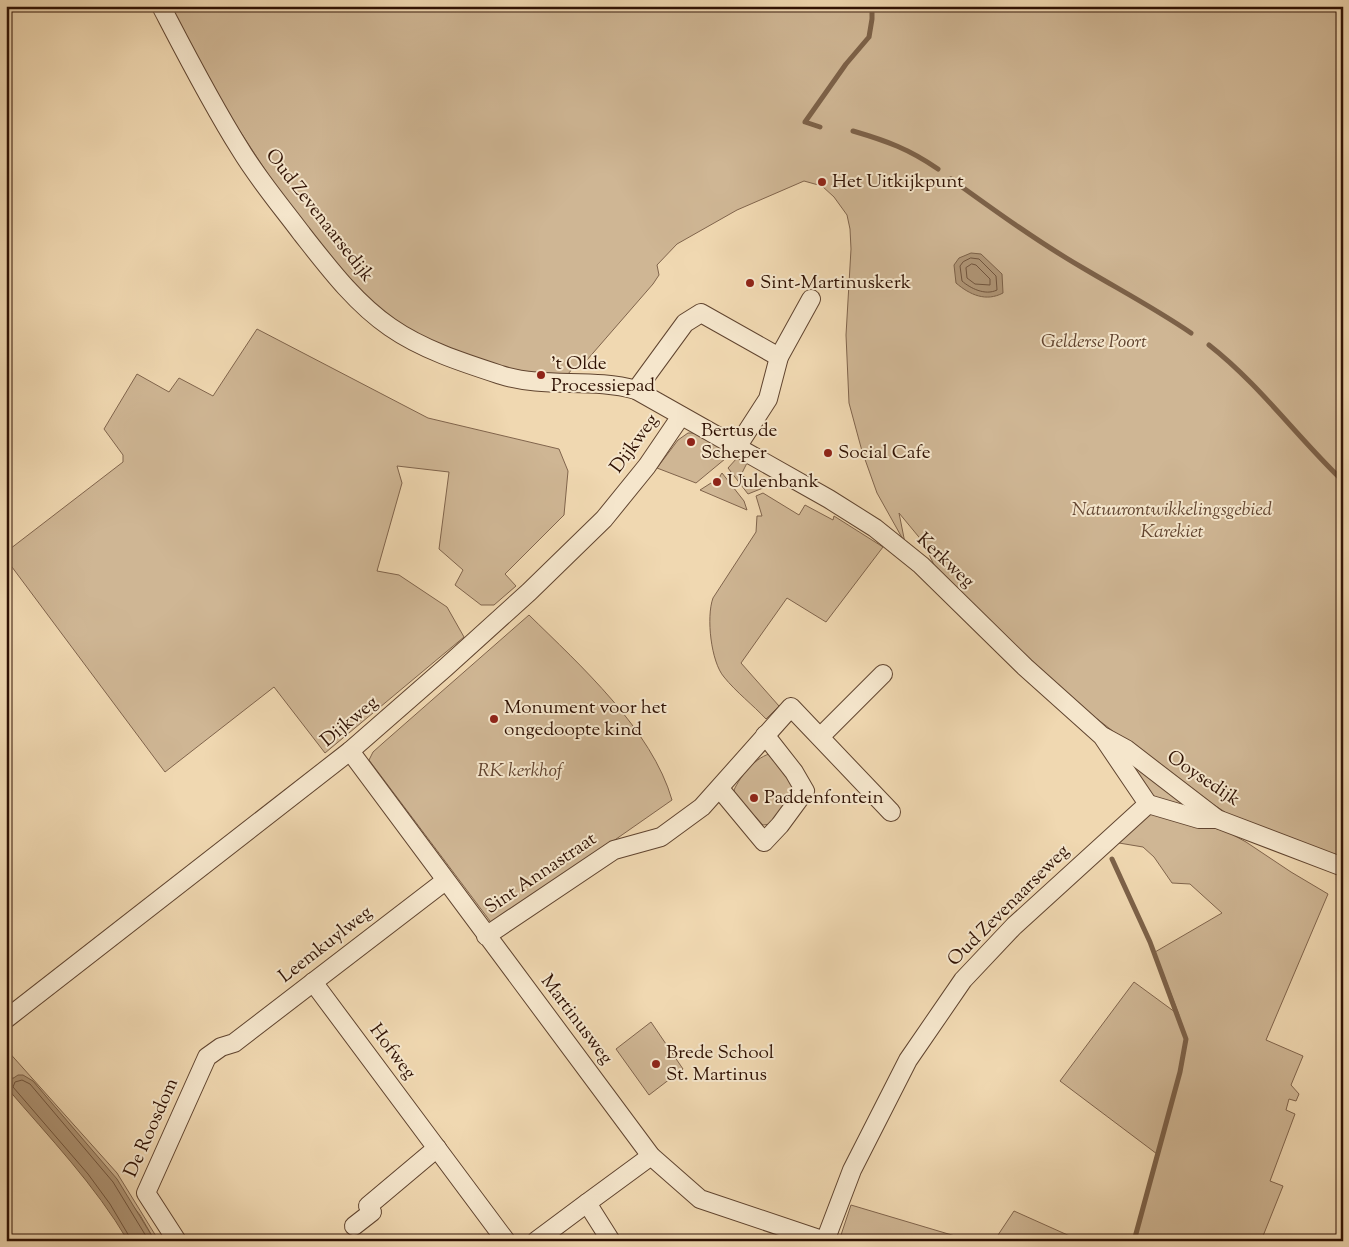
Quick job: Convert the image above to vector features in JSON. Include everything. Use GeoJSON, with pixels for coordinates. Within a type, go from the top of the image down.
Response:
{"type":"FeatureCollection","features":[{"type":"Feature","properties":{"kind":"street","name":"Oud Zevenaarsedijk"},"geometry":{"type":"LineString","coordinates":[[161,6],[196,74],[256,172],[318,255],[359,302],[390,327],[419,344],[512,378]]}},
{"type":"Feature","properties":{"kind":"street"},"geometry":{"type":"LineString","coordinates":[[737,447],[768,399],[779,357],[811,299]]}},
{"type":"Feature","properties":{"kind":"street"},"geometry":{"type":"LineString","coordinates":[[636,390],[685,322],[701,313],[779,357]]}},
{"type":"Feature","properties":{"kind":"street","name":"Kerkweg"},"geometry":{"type":"LineString","coordinates":[[512,378],[542,383],[612,384],[636,390],[874,528],[921,565],[1025,667],[1102,736]]}},
{"type":"Feature","properties":{"kind":"street","name":"Dijkweg"},"geometry":{"type":"LineString","coordinates":[[6,1019],[350,751],[515,605],[604,519],[647,466],[682,416]]}},
{"type":"Feature","properties":{"kind":"street"},"geometry":{"type":"LineString","coordinates":[[821,736],[883,674]]}},
{"type":"Feature","properties":{"kind":"street","name":"Sint Annastraat"},"geometry":{"type":"LineString","coordinates":[[486,936],[614,850],[661,837],[702,807],[791,707],[821,736],[891,812]]}},
{"type":"Feature","properties":{"kind":"street"},"geometry":{"type":"LineString","coordinates":[[720,788],[764,842],[780,825],[805,791],[794,772],[764,736]]}},
{"type":"Feature","properties":{"kind":"street"},"geometry":{"type":"LineString","coordinates":[[1102,736],[1148,804],[1200,819],[1217,819]]}},
{"type":"Feature","properties":{"kind":"street","name":"Ooysedijk"},"geometry":{"type":"LineString","coordinates":[[1102,736],[1126,749],[1217,819],[1343,867]]}},
{"type":"Feature","properties":{"kind":"street","name":"Martinusweg"},"geometry":{"type":"LineString","coordinates":[[350,751],[651,1156],[700,1199],[825,1241]]}},
{"type":"Feature","properties":{"kind":"street","name":"Oud Zevenaarseweg"},"geometry":{"type":"LineString","coordinates":[[825,1241],[852,1170],[908,1060],[963,980],[1014,926],[1148,804]]}},
{"type":"Feature","properties":{"kind":"street","name":"Leemkuylweg"},"geometry":{"type":"LineString","coordinates":[[234,1044],[445,881]]}},
{"type":"Feature","properties":{"kind":"street","name":"Hofweg"},"geometry":{"type":"LineString","coordinates":[[314,982],[506,1241]]}},
{"type":"Feature","properties":{"kind":"street","name":"De Roosdom"},"geometry":{"type":"LineString","coordinates":[[177,1241],[146,1193],[207,1057],[221,1047],[234,1044]]}},
{"type":"Feature","properties":{"kind":"street"},"geometry":{"type":"LineString","coordinates":[[354,1226],[372,1212],[368,1206],[437,1148]]}},
{"type":"Feature","properties":{"kind":"street"},"geometry":{"type":"LineString","coordinates":[[536,1241],[651,1156]]}},
{"type":"Feature","properties":{"kind":"street"},"geometry":{"type":"LineString","coordinates":[[587,1203],[611,1241]]}},
{"type":"Feature","properties":{"kind":"green space","name":"Gelderse Poort"},"geometry":{"type":"Polygon","coordinates":[[[169,6],[1343,6],[1343,860],[1218,811],[1225,812],[1183,785],[1066,695],[936,569],[923,542],[899,513],[905,543],[877,493],[862,451],[849,403],[846,335],[851,249],[850,229],[847,215],[834,197],[822,186],[804,181],[737,210],[677,244],[657,265],[659,275],[653,284],[580,368],[573,368],[563,380],[504,371],[422,337],[386,317],[346,276],[279,191],[215,93],[169,6]]]}},
{"type":"Feature","properties":{"kind":"green space"},"geometry":{"type":"Polygon","coordinates":[[[257,329],[428,418],[559,449],[568,471],[564,515],[505,574],[516,586],[494,605],[481,605],[455,585],[463,570],[439,549],[449,472],[397,466],[402,483],[377,571],[399,575],[447,607],[464,637],[325,753],[274,687],[165,772],[6,559],[6,552],[123,462],[123,455],[104,429],[137,374],[169,392],[179,378],[213,396],[257,329]]]}},
{"type":"Feature","properties":{"kind":"green space"},"geometry":{"type":"Polygon","coordinates":[[[688,433],[696,433],[731,454],[696,483],[657,468],[678,440],[688,433]]]}},
{"type":"Feature","properties":{"kind":"green space"},"geometry":{"type":"Polygon","coordinates":[[[737,458],[747,463],[741,475],[763,488],[748,494],[728,468],[737,458]]]}},
{"type":"Feature","properties":{"kind":"green space"},"geometry":{"type":"Polygon","coordinates":[[[722,473],[744,501],[747,510],[700,490],[711,483],[720,484],[722,473]]]}},
{"type":"Feature","properties":{"kind":"green space"},"geometry":{"type":"Polygon","coordinates":[[[763,493],[799,515],[805,505],[833,520],[834,516],[883,547],[826,622],[787,598],[741,663],[779,706],[766,719],[724,677],[716,661],[710,627],[713,598],[756,532],[757,516],[762,516],[756,496],[763,493]]]}},
{"type":"Feature","properties":{"kind":"green space","name":"RK kerkhof"},"geometry":{"type":"Polygon","coordinates":[[[529,615],[591,677],[631,724],[662,774],[672,800],[493,925],[369,760],[373,752],[529,615]]]}},
{"type":"Feature","properties":{"kind":"green space"},"geometry":{"type":"Polygon","coordinates":[[[773,753],[792,776],[795,791],[771,824],[763,825],[736,796],[734,790],[741,778],[755,762],[773,753]]]}},
{"type":"Feature","properties":{"kind":"green space"},"geometry":{"type":"Polygon","coordinates":[[[1129,761],[1189,809],[1158,803],[1129,761]]]}},
{"type":"Feature","properties":{"kind":"green space"},"geometry":{"type":"Polygon","coordinates":[[[1153,813],[1226,831],[1328,894],[1266,1040],[1303,1056],[1291,1085],[1299,1094],[1296,1101],[1289,1099],[1286,1110],[1295,1114],[1270,1181],[1283,1186],[1261,1241],[1133,1241],[1157,1154],[1060,1081],[1134,982],[1179,1015],[1155,952],[1222,913],[1190,884],[1172,883],[1154,857],[1143,847],[1119,843],[1142,818],[1153,813]]]}},
{"type":"Feature","properties":{"kind":"green space"},"geometry":{"type":"Polygon","coordinates":[[[651,1022],[683,1069],[649,1095],[616,1049],[651,1022]]]}},
{"type":"Feature","properties":{"kind":"green space"},"geometry":{"type":"Polygon","coordinates":[[[6,1049],[117,1173],[159,1241],[155,1241],[140,1215],[33,1081],[12,1078],[7,1088],[6,1049]]]}},
{"type":"Feature","properties":{"kind":"green space"},"geometry":{"type":"Polygon","coordinates":[[[851,1205],[972,1241],[839,1241],[851,1205]]]}},
{"type":"Feature","properties":{"kind":"green space"},"geometry":{"type":"Polygon","coordinates":[[[1014,1211],[1081,1241],[994,1241],[1014,1211]]]}},
{"type":"Feature","properties":{"kind":"water"},"geometry":{"type":"Polygon","coordinates":[[[971,253],[981,254],[1002,274],[1003,293],[990,297],[978,296],[956,283],[954,265],[959,258],[971,253]]]}},
{"type":"Feature","properties":{"kind":"water"},"geometry":{"type":"Polygon","coordinates":[[[18,1075],[23,1075],[33,1081],[117,1179],[155,1241],[128,1241],[86,1181],[7,1088],[9,1081],[18,1075]]]}},
{"type":"Feature","properties":{"kind":"waterway"},"geometry":{"type":"LineString","coordinates":[[820,127],[805,122],[846,64],[869,37],[872,6]]}},
{"type":"Feature","properties":{"kind":"waterway"},"geometry":{"type":"LineString","coordinates":[[853,131],[897,146],[938,169]]}},
{"type":"Feature","properties":{"kind":"waterway"},"geometry":{"type":"LineString","coordinates":[[951,179],[1049,247],[1191,333]]}},
{"type":"Feature","properties":{"kind":"waterway"},"geometry":{"type":"LineString","coordinates":[[1209,345],[1245,377],[1343,481]]}},
{"type":"Feature","properties":{"kind":"waterway"},"geometry":{"type":"LineString","coordinates":[[1112,859],[1150,942],[1186,1039],[1180,1072],[1134,1241]]}},
{"type":"Feature","properties":{"kind":"place","name":"Het Uitkijkpunt"},"geometry":{"type":"Point","coordinates":[822,182]}},
{"type":"Feature","properties":{"kind":"place","name":"Sint-Martinuskerk"},"geometry":{"type":"Point","coordinates":[750,283]}},
{"type":"Feature","properties":{"kind":"place","name":"'t Olde Processiepad"},"geometry":{"type":"Point","coordinates":[541,375]}},
{"type":"Feature","properties":{"kind":"place","name":"Bertus de Scheper"},"geometry":{"type":"Point","coordinates":[691,442]}},
{"type":"Feature","properties":{"kind":"place","name":"Social Cafe"},"geometry":{"type":"Point","coordinates":[828,453]}},
{"type":"Feature","properties":{"kind":"place","name":"Uulenbank"},"geometry":{"type":"Point","coordinates":[717,482]}},
{"type":"Feature","properties":{"kind":"place","name":"Monument voor het ongedoopte kind"},"geometry":{"type":"Point","coordinates":[494,719]}},
{"type":"Feature","properties":{"kind":"place","name":"Paddenfontein"},"geometry":{"type":"Point","coordinates":[754,798]}},
{"type":"Feature","properties":{"kind":"place","name":"Brede School St. Martinus"},"geometry":{"type":"Point","coordinates":[656,1064]}},
{"type":"Feature","properties":{"kind":"park label","name":"Natuurontwikkelingsgebied Karekiet"},"geometry":{"type":"Point","coordinates":[1172,521]}}]}
